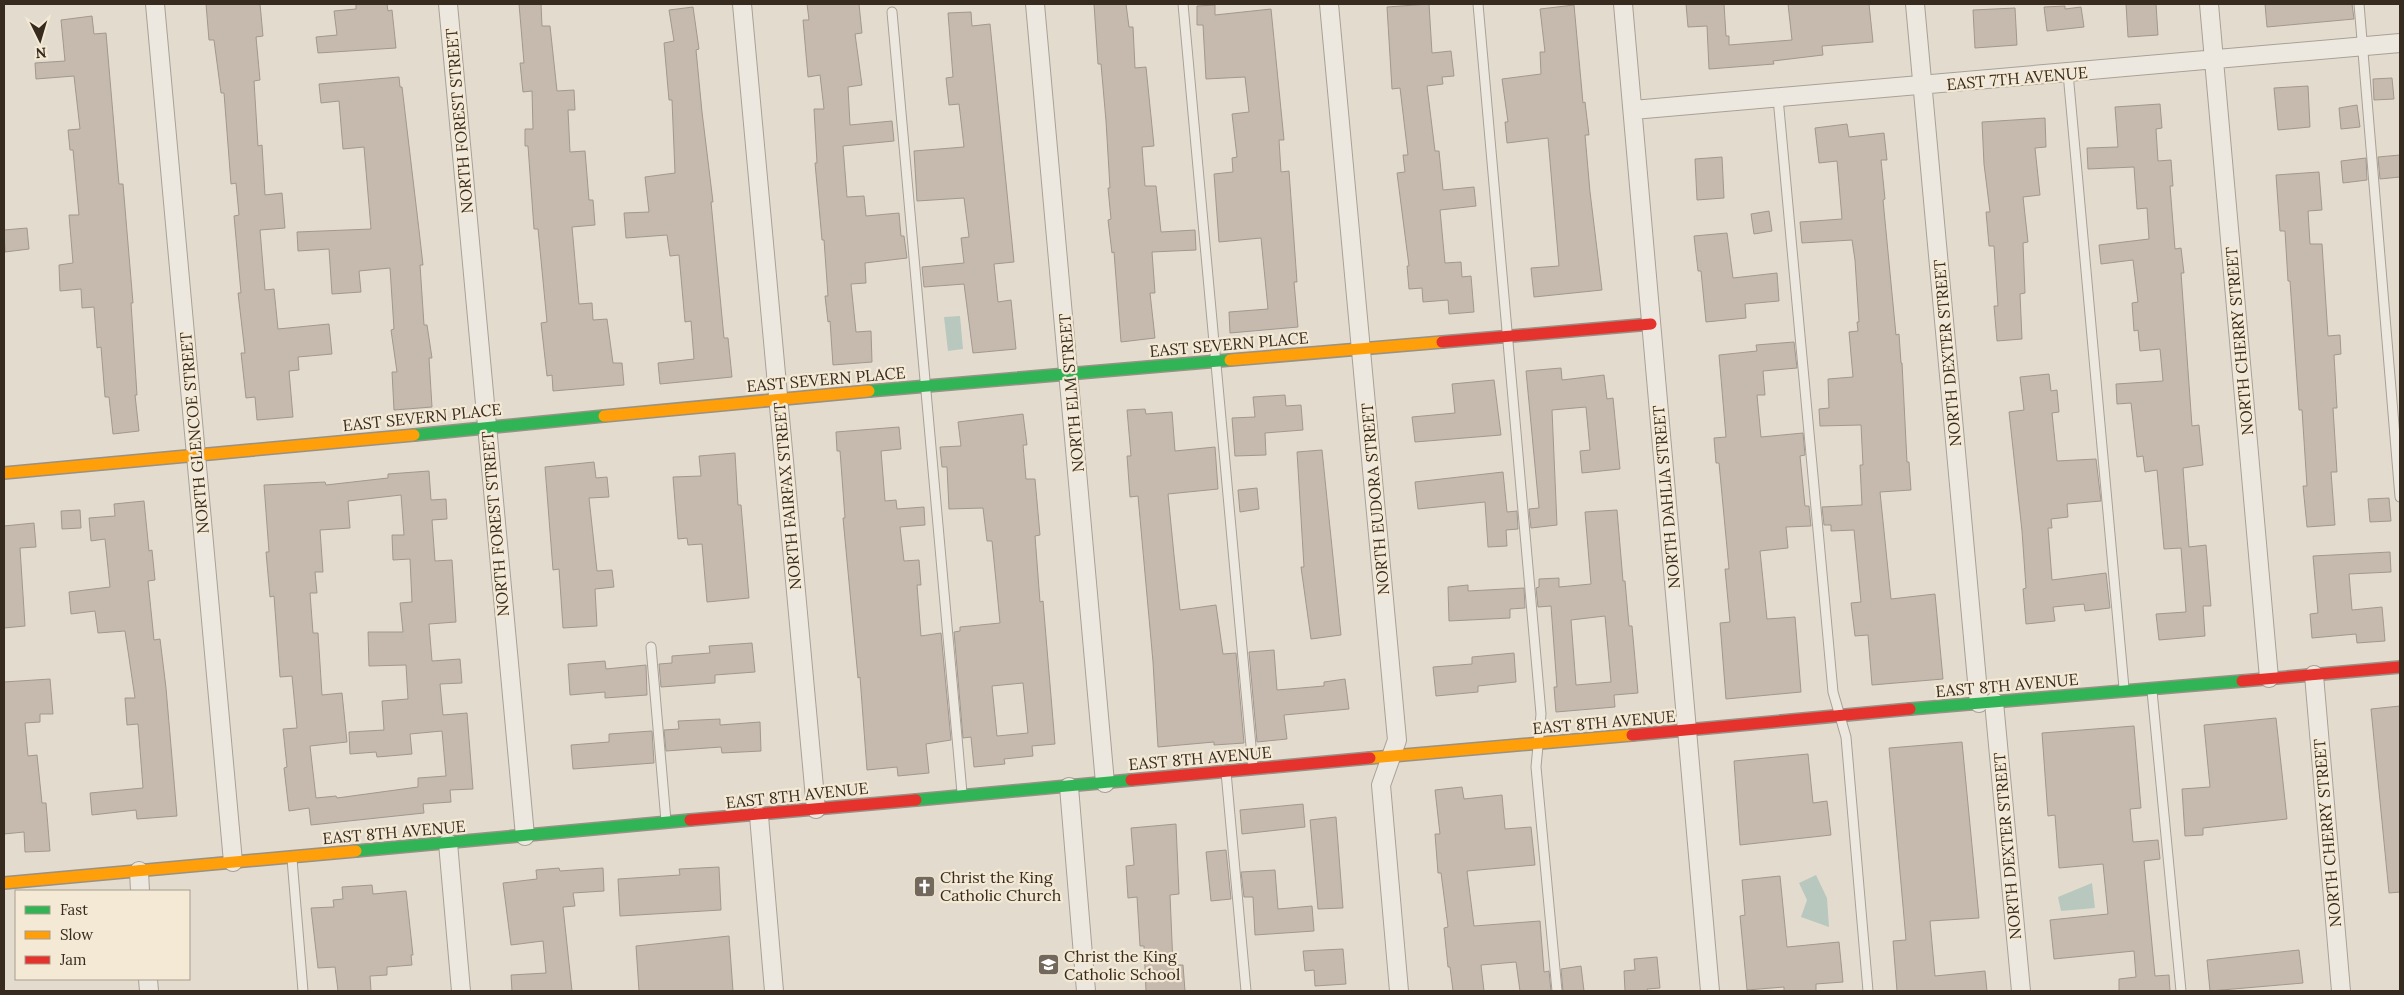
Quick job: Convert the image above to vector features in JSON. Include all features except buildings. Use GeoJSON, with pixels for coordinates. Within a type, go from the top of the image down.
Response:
{"type":"FeatureCollection","features":[{"type":"Feature","properties":{"kind":"street","name":"NORTH GLENCOE STREET"},"geometry":{"type":"LineString","coordinates":[[155,4],[233,862]]}},
{"type":"Feature","properties":{"kind":"street","name":"NORTH FOREST STREET"},"geometry":{"type":"LineString","coordinates":[[448,4],[525,836]]}},
{"type":"Feature","properties":{"kind":"street","name":"NORTH FAIRFAX STREET"},"geometry":{"type":"LineString","coordinates":[[742,4],[816,809]]}},
{"type":"Feature","properties":{"kind":"street","name":"NORTH ELM STREET"},"geometry":{"type":"LineString","coordinates":[[1035,4],[1105,783]]}},
{"type":"Feature","properties":{"kind":"street","name":"NORTH EUDORA STREET"},"geometry":{"type":"LineString","coordinates":[[1329,4],[1397,740],[1389,757],[1381,785],[1399,991]]}},
{"type":"Feature","properties":{"kind":"street","name":"NORTH DAHLIA STREET"},"geometry":{"type":"LineString","coordinates":[[1623,4],[1710,991]]}},
{"type":"Feature","properties":{"kind":"street","name":"NORTH DEXTER STREET"},"geometry":{"type":"LineString","coordinates":[[1916,4],[1987,702],[2020,991]]}},
{"type":"Feature","properties":{"kind":"street","name":"NORTH CHERRY STREET"},"geometry":{"type":"LineString","coordinates":[[2209,4],[2269,678]]}},
{"type":"Feature","properties":{"kind":"street","name":"EAST 7TH AVENUE"},"geometry":{"type":"LineString","coordinates":[[1633,110],[2068,74],[2400,43]]}},
{"type":"Feature","properties":{"kind":"street","name":"EAST SEVERN PLACE"},"geometry":{"type":"LineString","coordinates":[[4,473],[778,399],[1651,324]]}},
{"type":"Feature","properties":{"kind":"street","name":"EAST 8TH AVENUE"},"geometry":{"type":"LineString","coordinates":[[4,883],[759,816],[816,809],[1687,731],[1987,702],[2400,667]]}},
{"type":"Feature","properties":{"kind":"street","name":"NORTH CHERRY STREET"},"geometry":{"type":"LineString","coordinates":[[2314,675],[2341,991]]}},
{"type":"Feature","properties":{"kind":"street"},"geometry":{"type":"LineString","coordinates":[[1068,787],[1086,991]]}},
{"type":"Feature","properties":{"kind":"street"},"geometry":{"type":"LineString","coordinates":[[759,816],[774,991]]}},
{"type":"Feature","properties":{"kind":"street"},"geometry":{"type":"LineString","coordinates":[[448,843],[461,991]]}},
{"type":"Feature","properties":{"kind":"street"},"geometry":{"type":"LineString","coordinates":[[139,871],[140,890]]}},
{"type":"Feature","properties":{"kind":"lane"},"geometry":{"type":"LineString","coordinates":[[1183,4],[1253,769]]}},
{"type":"Feature","properties":{"kind":"lane"},"geometry":{"type":"LineString","coordinates":[[1478,4],[1541,714],[1536,767],[1556,991]]}},
{"type":"Feature","properties":{"kind":"lane"},"geometry":{"type":"LineString","coordinates":[[2359,4],[2400,497]]}},
{"type":"Feature","properties":{"kind":"lane"},"geometry":{"type":"LineString","coordinates":[[892,12],[962,796]]}},
{"type":"Feature","properties":{"kind":"lane"},"geometry":{"type":"LineString","coordinates":[[2068,74],[2125,690]]}},
{"type":"Feature","properties":{"kind":"lane"},"geometry":{"type":"LineString","coordinates":[[1778,98],[1833,692],[1846,737],[1868,991]]}},
{"type":"Feature","properties":{"kind":"lane"},"geometry":{"type":"LineString","coordinates":[[651,647],[666,823]]}},
{"type":"Feature","properties":{"kind":"lane"},"geometry":{"type":"LineString","coordinates":[[2152,688],[2181,991]]}},
{"type":"Feature","properties":{"kind":"lane"},"geometry":{"type":"LineString","coordinates":[[1226,772],[1246,991]]}},
{"type":"Feature","properties":{"kind":"lane"},"geometry":{"type":"LineString","coordinates":[[292,857],[303,991]]}},
{"type":"Feature","properties":{"kind":"shaded area"},"geometry":{"type":"Polygon","coordinates":[[[960,316],[963,349],[948,351],[944,317],[960,316]]]}},
{"type":"Feature","properties":{"kind":"shaded area"},"geometry":{"type":"Polygon","coordinates":[[[1816,875],[1827,898],[1829,927],[1801,917],[1807,900],[1799,883],[1816,875]]]}},
{"type":"Feature","properties":{"kind":"shaded area"},"geometry":{"type":"Polygon","coordinates":[[[2092,883],[2095,908],[2061,911],[2058,897],[2092,883]]]}},
{"type":"Feature","properties":{"kind":"traffic: fast"},"geometry":{"type":"LineString","coordinates":[[869,391],[1230,360]]}},
{"type":"Feature","properties":{"kind":"traffic: fast"},"geometry":{"type":"LineString","coordinates":[[414,435],[604,416]]}},
{"type":"Feature","properties":{"kind":"traffic: fast"},"geometry":{"type":"LineString","coordinates":[[1910,709],[2242,681]]}},
{"type":"Feature","properties":{"kind":"traffic: fast"},"geometry":{"type":"LineString","coordinates":[[916,800],[1131,780]]}},
{"type":"Feature","properties":{"kind":"traffic: fast"},"geometry":{"type":"LineString","coordinates":[[356,851],[690,820]]}},
{"type":"Feature","properties":{"kind":"traffic: slow"},"geometry":{"type":"LineString","coordinates":[[1230,360],[1442,342]]}},
{"type":"Feature","properties":{"kind":"traffic: slow"},"geometry":{"type":"LineString","coordinates":[[604,416],[869,391]]}},
{"type":"Feature","properties":{"kind":"traffic: slow"},"geometry":{"type":"LineString","coordinates":[[4,473],[414,435]]}},
{"type":"Feature","properties":{"kind":"traffic: slow"},"geometry":{"type":"LineString","coordinates":[[1370,758],[1632,735]]}},
{"type":"Feature","properties":{"kind":"traffic: slow"},"geometry":{"type":"LineString","coordinates":[[4,883],[356,851]]}},
{"type":"Feature","properties":{"kind":"traffic: jam"},"geometry":{"type":"LineString","coordinates":[[1442,342],[1651,324]]}},
{"type":"Feature","properties":{"kind":"traffic: jam"},"geometry":{"type":"LineString","coordinates":[[2242,681],[2400,667]]}},
{"type":"Feature","properties":{"kind":"traffic: jam"},"geometry":{"type":"LineString","coordinates":[[1632,735],[1910,709]]}},
{"type":"Feature","properties":{"kind":"traffic: jam"},"geometry":{"type":"LineString","coordinates":[[1131,780],[1370,758]]}},
{"type":"Feature","properties":{"kind":"traffic: jam"},"geometry":{"type":"LineString","coordinates":[[690,820],[916,800]]}},
{"type":"Feature","properties":{"kind":"place","name":"Christ the King Catholic Church"},"geometry":{"type":"Point","coordinates":[924,886]}},
{"type":"Feature","properties":{"kind":"place","name":"Christ the King Catholic School"},"geometry":{"type":"Point","coordinates":[1048,965]}}]}
